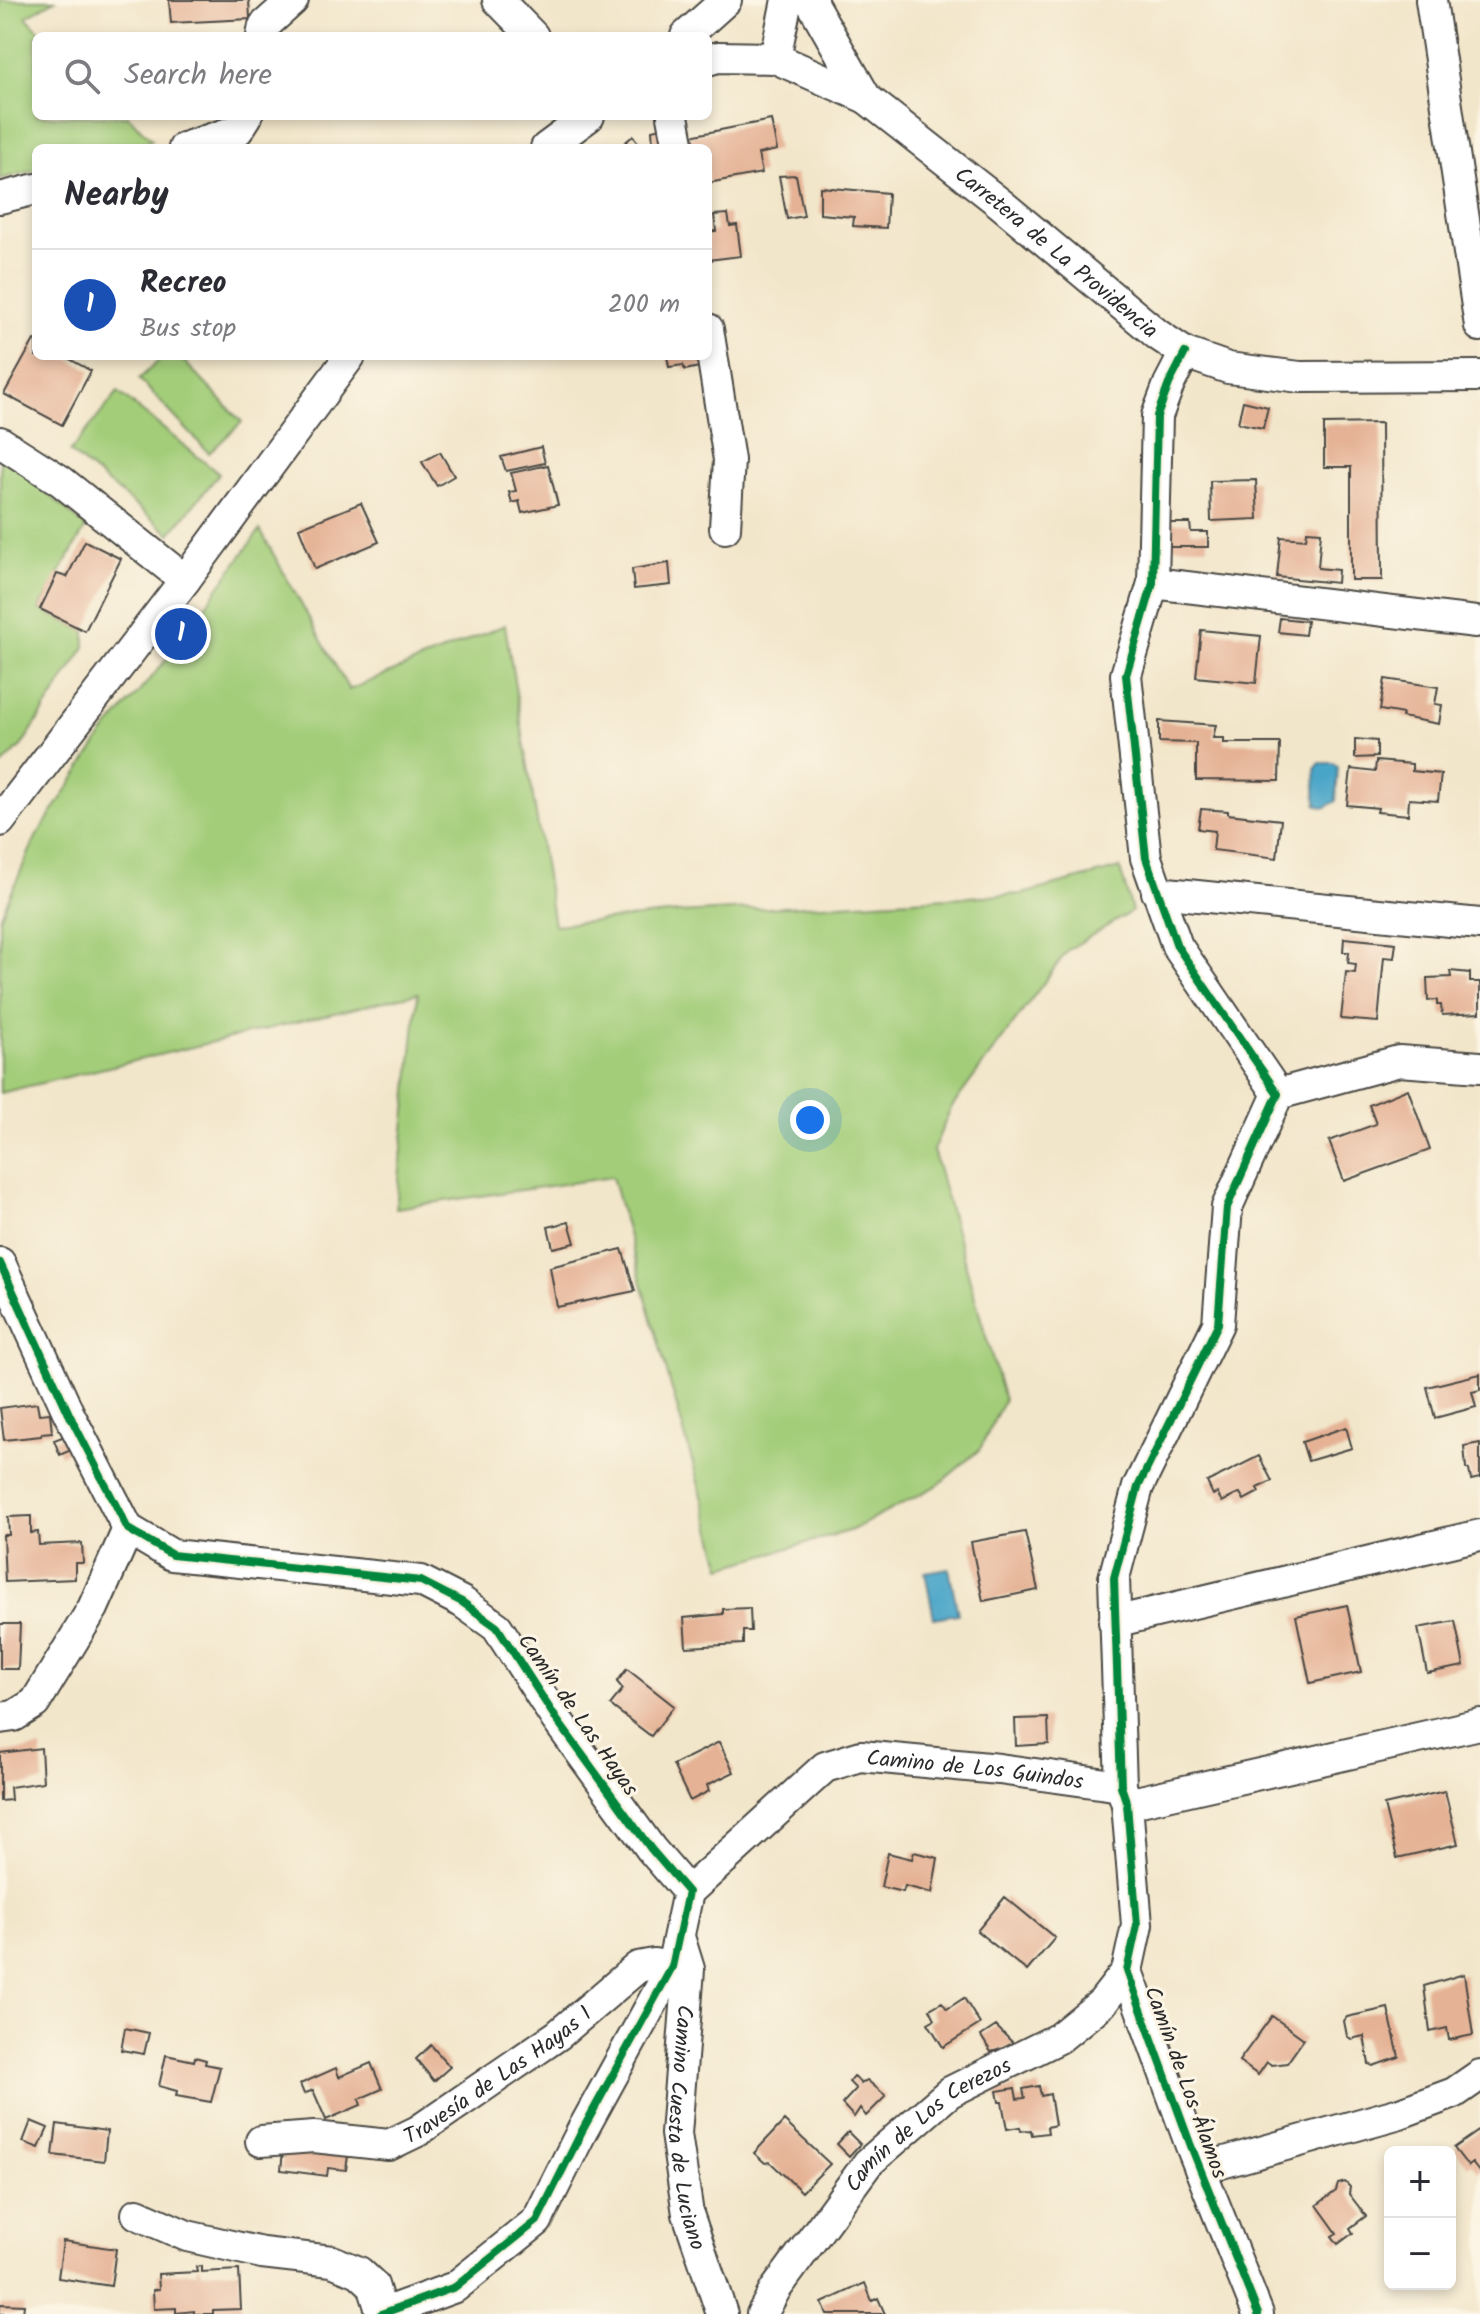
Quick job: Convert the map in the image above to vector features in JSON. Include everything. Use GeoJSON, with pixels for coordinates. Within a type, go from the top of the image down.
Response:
{"type":"FeatureCollection","features":[{"type":"Feature","properties":{"kind":"street"},"geometry":{"type":"LineString","coordinates":[[263,32],[264,26],[293,0]]}},
{"type":"Feature","properties":{"kind":"street"},"geometry":{"type":"LineString","coordinates":[[498,0],[529,32]]}},
{"type":"Feature","properties":{"kind":"street"},"geometry":{"type":"LineString","coordinates":[[690,32],[726,0]]}},
{"type":"Feature","properties":{"kind":"street"},"geometry":{"type":"LineString","coordinates":[[775,58],[787,0]]}},
{"type":"Feature","properties":{"kind":"street"},"geometry":{"type":"LineString","coordinates":[[812,0],[866,98]]}},
{"type":"Feature","properties":{"kind":"street"},"geometry":{"type":"LineString","coordinates":[[1431,0],[1480,326]]}},
{"type":"Feature","properties":{"kind":"street","name":"Carretera de La Providencia"},"geometry":{"type":"LineString","coordinates":[[712,59],[775,58],[866,98],[1001,204],[1158,335],[1185,353],[1228,368],[1300,377],[1480,376]]}},
{"type":"Feature","properties":{"kind":"street"},"geometry":{"type":"LineString","coordinates":[[196,144],[238,130],[244,120]]}},
{"type":"Feature","properties":{"kind":"street"},"geometry":{"type":"LineString","coordinates":[[551,144],[584,120]]}},
{"type":"Feature","properties":{"kind":"street"},"geometry":{"type":"LineString","coordinates":[[674,120],[678,144]]}},
{"type":"Feature","properties":{"kind":"street"},"geometry":{"type":"LineString","coordinates":[[0,198],[32,190]]}},
{"type":"Feature","properties":{"kind":"street"},"geometry":{"type":"LineString","coordinates":[[1185,353],[1157,416],[1153,583],[1126,675],[1146,858],[1177,946],[1278,1094],[1399,1061],[1480,1067]]}},
{"type":"Feature","properties":{"kind":"street"},"geometry":{"type":"LineString","coordinates":[[712,354],[729,460],[725,528]]}},
{"type":"Feature","properties":{"kind":"street"},"geometry":{"type":"LineString","coordinates":[[1,824],[347,360]]}},
{"type":"Feature","properties":{"kind":"street"},"geometry":{"type":"LineString","coordinates":[[0,442],[61,481],[185,580]]}},
{"type":"Feature","properties":{"kind":"street"},"geometry":{"type":"LineString","coordinates":[[1153,583],[1476,622]]}},
{"type":"Feature","properties":{"kind":"street"},"geometry":{"type":"LineString","coordinates":[[1157,892],[1480,924]]}},
{"type":"Feature","properties":{"kind":"street","name":"Camín de Los Álamos"},"geometry":{"type":"LineString","coordinates":[[1258,2314],[1200,2169],[1127,1971],[1137,1925],[1124,1795],[1114,1578],[1138,1487],[1218,1324],[1227,1207],[1278,1094]]}},
{"type":"Feature","properties":{"kind":"street"},"geometry":{"type":"LineString","coordinates":[[0,1718],[14,1716],[35,1703],[93,1608],[128,1529],[3,1279]]}},
{"type":"Feature","properties":{"kind":"street","name":"Camín de Las Hayas"},"geometry":{"type":"LineString","coordinates":[[128,1529],[172,1555],[421,1581],[462,1602],[497,1627],[557,1720],[651,1849],[688,1892]]}},
{"type":"Feature","properties":{"kind":"street"},"geometry":{"type":"LineString","coordinates":[[1114,1622],[1480,1535]]}},
{"type":"Feature","properties":{"kind":"street"},"geometry":{"type":"LineString","coordinates":[[1124,1795],[1480,1724]]}},
{"type":"Feature","properties":{"kind":"street","name":"Camino de Los Guindos"},"geometry":{"type":"LineString","coordinates":[[688,1892],[825,1767],[861,1756],[999,1769],[1124,1795]]}},
{"type":"Feature","properties":{"kind":"street"},"geometry":{"type":"LineString","coordinates":[[137,2214],[187,2236],[262,2253],[332,2261],[359,2272],[373,2285],[382,2314],[455,2287],[537,2221],[676,1953],[688,1892]]}},
{"type":"Feature","properties":{"kind":"street","name":"Travesía de Las Hayas 1"},"geometry":{"type":"LineString","coordinates":[[261,2141],[314,2137],[389,2145],[418,2131],[558,2035],[638,1967],[654,1964],[676,1953]]}},
{"type":"Feature","properties":{"kind":"street","name":"Camino Cuesta de Luciano"},"geometry":{"type":"LineString","coordinates":[[676,1953],[689,1969],[676,2134],[688,2214],[722,2314]]}},
{"type":"Feature","properties":{"kind":"street","name":"Camín de Los Cerezos"},"geometry":{"type":"LineString","coordinates":[[762,2314],[775,2290],[868,2163],[950,2092],[1059,2038],[1102,2003],[1127,1971]]}},
{"type":"Feature","properties":{"kind":"street"},"geometry":{"type":"LineString","coordinates":[[1200,2169],[1400,2113],[1454,2093],[1480,2075]]}},
{"type":"Feature","properties":{"kind":"green space"},"geometry":{"type":"Polygon","coordinates":[[[0,0],[55,0],[26,17],[41,32],[32,32],[32,120],[132,120],[152,140],[136,144],[32,144],[32,171],[0,179],[0,0]]]}},
{"type":"Feature","properties":{"kind":"green space"},"geometry":{"type":"Polygon","coordinates":[[[160,360],[183,360],[242,422],[209,453],[139,379],[160,360]]]}},
{"type":"Feature","properties":{"kind":"green space"},"geometry":{"type":"Polygon","coordinates":[[[118,392],[219,474],[170,534],[70,452],[118,392]]]}},
{"type":"Feature","properties":{"kind":"green space"},"geometry":{"type":"Polygon","coordinates":[[[0,456],[15,465],[86,527],[39,609],[85,631],[85,647],[22,745],[0,767],[0,456]]]}},
{"type":"Feature","properties":{"kind":"green space"},"geometry":{"type":"Polygon","coordinates":[[[260,530],[349,690],[505,625],[554,925],[679,913],[1022,894],[1120,868],[1132,911],[1068,950],[951,1108],[933,1150],[1004,1400],[980,1449],[938,1485],[852,1530],[722,1567],[612,1177],[396,1208],[418,993],[0,1093],[0,918],[36,837],[104,733],[167,659],[260,530]]]}},
{"type":"Feature","properties":{"kind":"water"},"geometry":{"type":"Polygon","coordinates":[[[1320,763],[1334,763],[1338,767],[1336,801],[1325,808],[1317,805],[1315,797],[1315,769],[1320,763]]]}},
{"type":"Feature","properties":{"kind":"water"},"geometry":{"type":"Polygon","coordinates":[[[949,1568],[958,1614],[934,1618],[925,1572],[949,1568]]]}},
{"type":"Feature","properties":{"kind":"building"},"geometry":{"type":"Polygon","coordinates":[[[169,0],[249,0],[250,19],[171,23],[169,0]]]}},
{"type":"Feature","properties":{"kind":"building"},"geometry":{"type":"Polygon","coordinates":[[[771,120],[777,150],[758,154],[762,173],[712,182],[712,144],[691,144],[690,136],[771,120]]]}},
{"type":"Feature","properties":{"kind":"building"},"geometry":{"type":"Polygon","coordinates":[[[661,128],[664,144],[653,144],[652,130],[661,128]]]}},
{"type":"Feature","properties":{"kind":"building"},"geometry":{"type":"Polygon","coordinates":[[[633,136],[639,144],[623,144],[633,136]]]}},
{"type":"Feature","properties":{"kind":"building"},"geometry":{"type":"Polygon","coordinates":[[[796,175],[804,216],[787,219],[779,176],[796,175]]]}},
{"type":"Feature","properties":{"kind":"building"},"geometry":{"type":"Polygon","coordinates":[[[820,187],[888,193],[886,228],[853,226],[854,217],[820,214],[820,187]]]}},
{"type":"Feature","properties":{"kind":"building"},"geometry":{"type":"Polygon","coordinates":[[[728,214],[730,226],[737,225],[741,256],[712,260],[712,232],[716,231],[714,215],[728,214]]]}},
{"type":"Feature","properties":{"kind":"building"},"geometry":{"type":"Polygon","coordinates":[[[32,344],[32,360],[71,360],[91,371],[62,425],[4,394],[32,344]]]}},
{"type":"Feature","properties":{"kind":"building"},"geometry":{"type":"Polygon","coordinates":[[[668,360],[703,360],[704,366],[685,370],[683,365],[669,367],[668,360]]]}},
{"type":"Feature","properties":{"kind":"building"},"geometry":{"type":"Polygon","coordinates":[[[1243,401],[1268,407],[1263,428],[1238,423],[1243,401]]]}},
{"type":"Feature","properties":{"kind":"building"},"geometry":{"type":"Polygon","coordinates":[[[1381,423],[1382,580],[1351,580],[1351,467],[1324,467],[1324,424],[1381,423]]]}},
{"type":"Feature","properties":{"kind":"building"},"geometry":{"type":"Polygon","coordinates":[[[541,447],[545,463],[506,471],[501,457],[541,447]]]}},
{"type":"Feature","properties":{"kind":"building"},"geometry":{"type":"Polygon","coordinates":[[[440,452],[454,476],[437,486],[422,462],[440,452]]]}},
{"type":"Feature","properties":{"kind":"building"},"geometry":{"type":"Polygon","coordinates":[[[548,465],[558,505],[522,513],[519,501],[512,503],[509,492],[516,491],[511,473],[548,465]]]}},
{"type":"Feature","properties":{"kind":"building"},"geometry":{"type":"Polygon","coordinates":[[[1256,480],[1258,519],[1211,521],[1210,481],[1256,480]]]}},
{"type":"Feature","properties":{"kind":"building"},"geometry":{"type":"Polygon","coordinates":[[[361,503],[379,542],[315,569],[299,528],[361,503]]]}},
{"type":"Feature","properties":{"kind":"building"},"geometry":{"type":"Polygon","coordinates":[[[1167,523],[1190,523],[1191,532],[1208,532],[1208,547],[1168,547],[1167,523]]]}},
{"type":"Feature","properties":{"kind":"building"},"geometry":{"type":"Polygon","coordinates":[[[1307,531],[1321,532],[1318,568],[1338,570],[1337,583],[1277,577],[1281,537],[1306,539],[1307,531]]]}},
{"type":"Feature","properties":{"kind":"building"},"geometry":{"type":"Polygon","coordinates":[[[85,541],[121,559],[85,631],[40,609],[57,574],[67,577],[85,541]]]}},
{"type":"Feature","properties":{"kind":"building"},"geometry":{"type":"Polygon","coordinates":[[[669,563],[671,585],[634,589],[632,569],[669,563]]]}},
{"type":"Feature","properties":{"kind":"building"},"geometry":{"type":"Polygon","coordinates":[[[1280,618],[1307,621],[1305,635],[1278,632],[1280,618]]]}},
{"type":"Feature","properties":{"kind":"building"},"geometry":{"type":"Polygon","coordinates":[[[1201,630],[1261,636],[1256,683],[1196,677],[1201,630]]]}},
{"type":"Feature","properties":{"kind":"building"},"geometry":{"type":"Polygon","coordinates":[[[1385,679],[1438,687],[1435,704],[1442,705],[1439,724],[1380,710],[1385,679]]]}},
{"type":"Feature","properties":{"kind":"building"},"geometry":{"type":"Polygon","coordinates":[[[1159,721],[1216,725],[1213,738],[1224,738],[1224,743],[1280,743],[1279,781],[1196,780],[1196,743],[1159,742],[1159,721]]]}},
{"type":"Feature","properties":{"kind":"building"},"geometry":{"type":"Polygon","coordinates":[[[1355,739],[1377,741],[1377,757],[1355,758],[1355,739]]]}},
{"type":"Feature","properties":{"kind":"building"},"geometry":{"type":"Polygon","coordinates":[[[1376,761],[1412,764],[1412,771],[1441,774],[1438,801],[1409,799],[1408,815],[1347,805],[1351,769],[1375,772],[1376,761]]]}},
{"type":"Feature","properties":{"kind":"building"},"geometry":{"type":"Polygon","coordinates":[[[1201,809],[1281,820],[1277,858],[1213,850],[1215,831],[1198,829],[1201,809]]]}},
{"type":"Feature","properties":{"kind":"building"},"geometry":{"type":"Polygon","coordinates":[[[1344,938],[1396,943],[1394,958],[1384,957],[1378,1022],[1341,1019],[1346,972],[1355,973],[1356,964],[1348,963],[1349,952],[1343,952],[1344,938]]]}},
{"type":"Feature","properties":{"kind":"building"},"geometry":{"type":"Polygon","coordinates":[[[1450,971],[1470,973],[1470,982],[1480,982],[1480,1013],[1442,1015],[1437,1000],[1428,1001],[1427,978],[1451,977],[1450,971]]]}},
{"type":"Feature","properties":{"kind":"building"},"geometry":{"type":"Polygon","coordinates":[[[1408,1089],[1430,1150],[1344,1181],[1329,1141],[1376,1124],[1369,1105],[1408,1089]]]}},
{"type":"Feature","properties":{"kind":"building"},"geometry":{"type":"Polygon","coordinates":[[[569,1222],[575,1243],[553,1248],[548,1227],[569,1222]]]}},
{"type":"Feature","properties":{"kind":"building"},"geometry":{"type":"Polygon","coordinates":[[[622,1249],[635,1291],[557,1307],[550,1267],[622,1249]]]}},
{"type":"Feature","properties":{"kind":"building"},"geometry":{"type":"Polygon","coordinates":[[[1480,1374],[1480,1390],[1472,1392],[1476,1407],[1435,1418],[1427,1387],[1480,1374]]]}},
{"type":"Feature","properties":{"kind":"building"},"geometry":{"type":"Polygon","coordinates":[[[37,1403],[39,1414],[50,1413],[52,1432],[4,1440],[0,1408],[37,1403]]]}},
{"type":"Feature","properties":{"kind":"building"},"geometry":{"type":"Polygon","coordinates":[[[1346,1427],[1352,1448],[1308,1461],[1302,1442],[1346,1427]]]}},
{"type":"Feature","properties":{"kind":"building"},"geometry":{"type":"Polygon","coordinates":[[[65,1436],[71,1450],[60,1455],[54,1440],[65,1436]]]}},
{"type":"Feature","properties":{"kind":"building"},"geometry":{"type":"Polygon","coordinates":[[[1480,1443],[1480,1478],[1471,1480],[1466,1468],[1464,1446],[1480,1443]]]}},
{"type":"Feature","properties":{"kind":"building"},"geometry":{"type":"Polygon","coordinates":[[[1259,1456],[1272,1481],[1257,1488],[1259,1492],[1244,1500],[1240,1493],[1222,1502],[1217,1493],[1213,1495],[1207,1482],[1259,1456]]]}},
{"type":"Feature","properties":{"kind":"building"},"geometry":{"type":"Polygon","coordinates":[[[31,1516],[31,1533],[38,1532],[39,1545],[82,1543],[83,1563],[75,1563],[75,1579],[5,1582],[3,1535],[9,1535],[8,1517],[31,1516]]]}},
{"type":"Feature","properties":{"kind":"building"},"geometry":{"type":"Polygon","coordinates":[[[1025,1532],[1038,1590],[983,1601],[971,1542],[1025,1532]]]}},
{"type":"Feature","properties":{"kind":"building"},"geometry":{"type":"Polygon","coordinates":[[[1347,1605],[1361,1672],[1310,1683],[1296,1616],[1347,1605]]]}},
{"type":"Feature","properties":{"kind":"building"},"geometry":{"type":"Polygon","coordinates":[[[750,1608],[751,1631],[743,1631],[743,1644],[686,1647],[684,1618],[723,1614],[723,1609],[750,1608]]]}},
{"type":"Feature","properties":{"kind":"building"},"geometry":{"type":"Polygon","coordinates":[[[1455,1621],[1464,1666],[1427,1673],[1418,1628],[1455,1621]]]}},
{"type":"Feature","properties":{"kind":"building"},"geometry":{"type":"Polygon","coordinates":[[[0,1624],[20,1624],[18,1669],[0,1669],[0,1624]]]}},
{"type":"Feature","properties":{"kind":"building"},"geometry":{"type":"Polygon","coordinates":[[[627,1669],[674,1706],[651,1736],[610,1705],[623,1689],[617,1682],[627,1669]]]}},
{"type":"Feature","properties":{"kind":"building"},"geometry":{"type":"Polygon","coordinates":[[[1048,1718],[1049,1744],[1016,1746],[1015,1719],[1048,1718]]]}},
{"type":"Feature","properties":{"kind":"building"},"geometry":{"type":"Polygon","coordinates":[[[719,1742],[734,1772],[707,1785],[709,1791],[690,1801],[673,1765],[719,1742]]]}},
{"type":"Feature","properties":{"kind":"building"},"geometry":{"type":"Polygon","coordinates":[[[41,1748],[43,1782],[10,1787],[11,1800],[0,1801],[0,1753],[41,1748]]]}},
{"type":"Feature","properties":{"kind":"building"},"geometry":{"type":"Polygon","coordinates":[[[1445,1791],[1458,1844],[1397,1858],[1384,1805],[1445,1791]]]}},
{"type":"Feature","properties":{"kind":"building"},"geometry":{"type":"Polygon","coordinates":[[[914,1852],[938,1858],[932,1893],[905,1886],[903,1892],[881,1887],[888,1853],[912,1859],[914,1852]]]}},
{"type":"Feature","properties":{"kind":"building"},"geometry":{"type":"Polygon","coordinates":[[[1005,1897],[1055,1938],[1027,1971],[977,1931],[1005,1897]]]}},
{"type":"Feature","properties":{"kind":"building"},"geometry":{"type":"Polygon","coordinates":[[[1464,1974],[1473,2035],[1449,2040],[1447,2028],[1430,2032],[1424,1986],[1464,1974]]]}},
{"type":"Feature","properties":{"kind":"building"},"geometry":{"type":"Polygon","coordinates":[[[964,1998],[980,2024],[943,2047],[928,2023],[935,2019],[930,2009],[942,2002],[947,2009],[964,1998]]]}},
{"type":"Feature","properties":{"kind":"building"},"geometry":{"type":"Polygon","coordinates":[[[1388,2008],[1399,2057],[1373,2066],[1369,2064],[1364,2036],[1351,2039],[1347,2036],[1344,2021],[1347,2017],[1388,2008]]]}},
{"type":"Feature","properties":{"kind":"building"},"geometry":{"type":"Polygon","coordinates":[[[1272,2016],[1304,2039],[1287,2063],[1272,2065],[1267,2062],[1258,2075],[1239,2061],[1272,2016]]]}},
{"type":"Feature","properties":{"kind":"building"},"geometry":{"type":"Polygon","coordinates":[[[996,2026],[1015,2045],[991,2052],[981,2036],[996,2026]]]}},
{"type":"Feature","properties":{"kind":"building"},"geometry":{"type":"Polygon","coordinates":[[[125,2028],[149,2033],[144,2054],[121,2050],[125,2028]]]}},
{"type":"Feature","properties":{"kind":"building"},"geometry":{"type":"Polygon","coordinates":[[[431,2045],[450,2067],[434,2081],[416,2059],[431,2045]]]}},
{"type":"Feature","properties":{"kind":"building"},"geometry":{"type":"Polygon","coordinates":[[[166,2055],[194,2061],[195,2057],[206,2060],[205,2064],[220,2067],[211,2102],[176,2096],[177,2091],[159,2086],[166,2055]]]}},
{"type":"Feature","properties":{"kind":"building"},"geometry":{"type":"Polygon","coordinates":[[[371,2063],[382,2089],[359,2099],[361,2105],[326,2120],[313,2090],[304,2094],[300,2084],[336,2068],[339,2077],[371,2063]]]}},
{"type":"Feature","properties":{"kind":"building"},"geometry":{"type":"Polygon","coordinates":[[[854,2076],[861,2084],[867,2080],[886,2096],[866,2116],[860,2108],[854,2117],[842,2104],[856,2089],[849,2082],[854,2076]]]}},
{"type":"Feature","properties":{"kind":"building"},"geometry":{"type":"Polygon","coordinates":[[[1039,2086],[1041,2096],[1050,2094],[1055,2125],[1047,2127],[1048,2133],[1032,2135],[1031,2130],[1021,2131],[1020,2127],[1007,2129],[997,2091],[1015,2088],[1017,2099],[1025,2098],[1023,2089],[1039,2086]]]}},
{"type":"Feature","properties":{"kind":"building"},"geometry":{"type":"Polygon","coordinates":[[[31,2121],[48,2128],[39,2148],[23,2142],[31,2121]]]}},
{"type":"Feature","properties":{"kind":"building"},"geometry":{"type":"Polygon","coordinates":[[[784,2121],[830,2164],[802,2192],[770,2162],[765,2163],[754,2153],[784,2121]]]}},
{"type":"Feature","properties":{"kind":"building"},"geometry":{"type":"Polygon","coordinates":[[[57,2124],[107,2131],[104,2161],[53,2155],[57,2124]]]}},
{"type":"Feature","properties":{"kind":"building"},"geometry":{"type":"Polygon","coordinates":[[[1480,2130],[1480,2173],[1472,2163],[1468,2166],[1456,2147],[1480,2130]]]}},
{"type":"Feature","properties":{"kind":"building"},"geometry":{"type":"Polygon","coordinates":[[[848,2132],[860,2144],[849,2156],[837,2144],[848,2132]]]}},
{"type":"Feature","properties":{"kind":"building"},"geometry":{"type":"Polygon","coordinates":[[[349,2148],[346,2170],[328,2168],[327,2176],[281,2170],[283,2151],[349,2148]]]}},
{"type":"Feature","properties":{"kind":"building"},"geometry":{"type":"Polygon","coordinates":[[[1345,2182],[1350,2187],[1349,2194],[1366,2216],[1350,2228],[1353,2233],[1338,2244],[1332,2236],[1337,2233],[1317,2205],[1336,2191],[1338,2184],[1345,2182]]]}},
{"type":"Feature","properties":{"kind":"building"},"geometry":{"type":"Polygon","coordinates":[[[63,2241],[116,2249],[111,2286],[58,2278],[63,2241]]]}},
{"type":"Feature","properties":{"kind":"building"},"geometry":{"type":"Polygon","coordinates":[[[201,2266],[201,2272],[239,2270],[241,2309],[194,2314],[194,2311],[176,2313],[176,2308],[154,2309],[153,2290],[159,2289],[158,2274],[197,2272],[196,2267],[201,2266]]]}},
{"type":"Feature","properties":{"kind":"building"},"geometry":{"type":"Polygon","coordinates":[[[865,2283],[872,2301],[878,2298],[885,2314],[827,2314],[822,2303],[865,2283]]]}},
{"type":"Feature","properties":{"kind":"building"},"geometry":{"type":"Polygon","coordinates":[[[0,2304],[24,2305],[23,2314],[0,2314],[0,2304]]]}},
{"type":"Feature","properties":{"kind":"cycle path"},"geometry":{"type":"LineString","coordinates":[[1185,353],[1157,416],[1153,583],[1126,675],[1146,858],[1177,946],[1278,1094],[1227,1207],[1218,1324],[1138,1487],[1114,1578],[1121,1786],[1127,1804],[1137,1925],[1127,1971],[1191,2146],[1258,2314]]}},
{"type":"Feature","properties":{"kind":"cycle path"},"geometry":{"type":"LineString","coordinates":[[0,1263],[69,1414],[128,1529],[172,1555],[421,1581],[462,1602],[497,1627],[557,1720],[651,1849],[688,1892],[672,1967],[582,2131],[537,2221],[455,2287],[381,2314]]}},
{"type":"Feature","properties":{"kind":"place","name":"Recreo"},"geometry":{"type":"Point","coordinates":[181,634]}}]}
